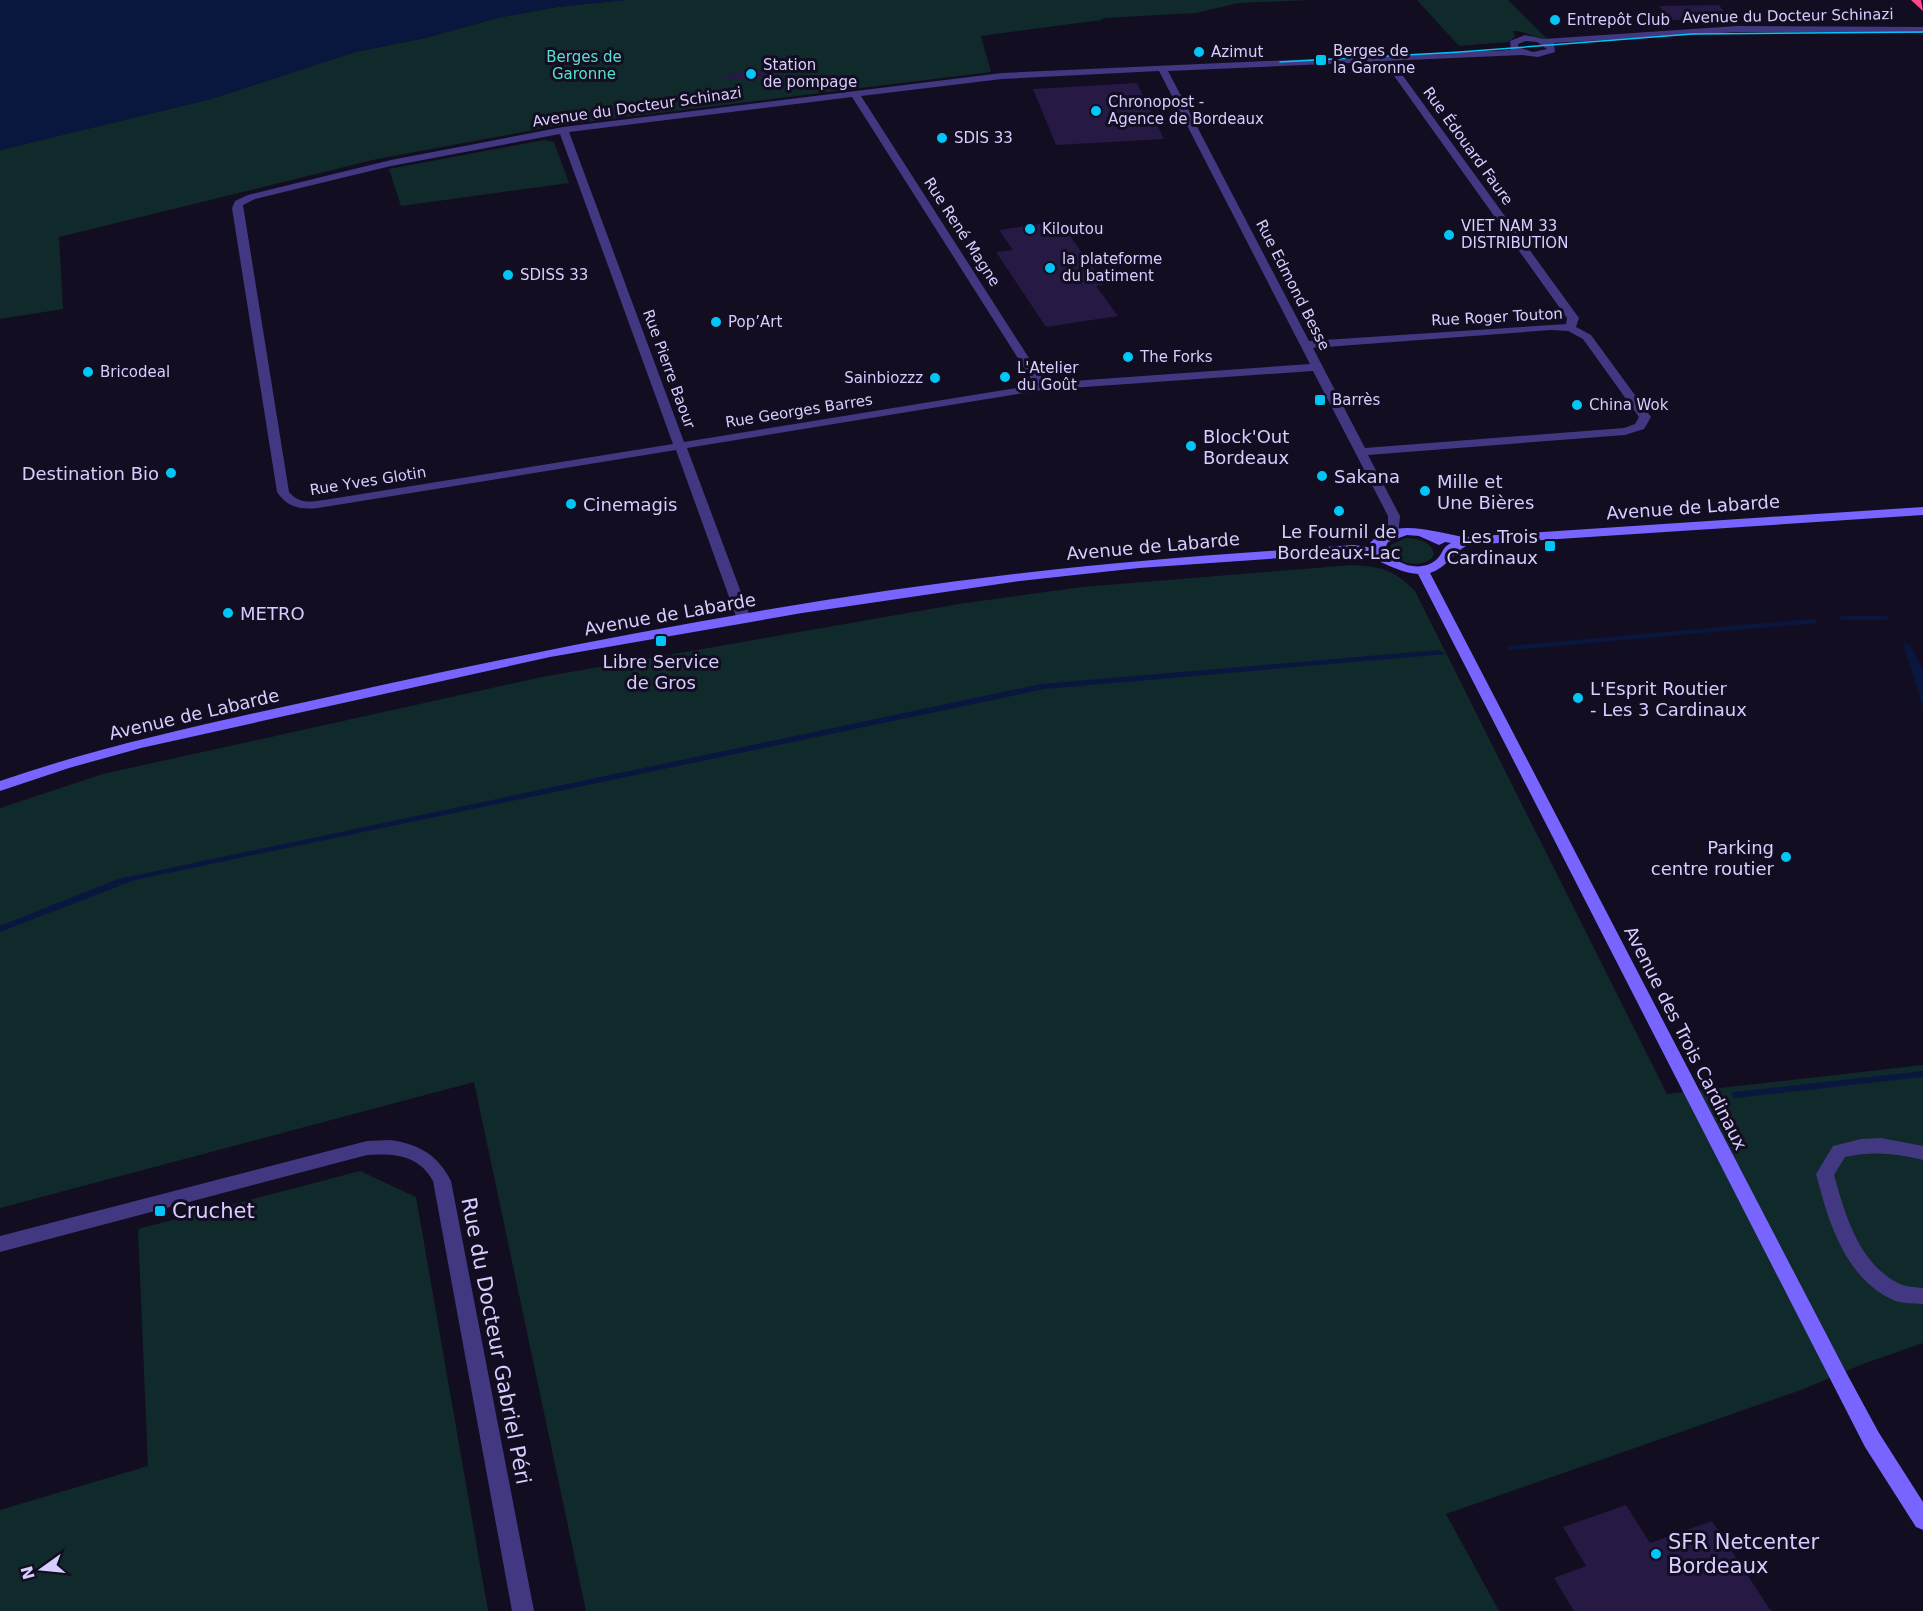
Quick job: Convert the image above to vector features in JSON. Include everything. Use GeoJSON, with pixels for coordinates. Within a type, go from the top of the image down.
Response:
{"type":"FeatureCollection","features":[{"type":"Feature","properties":{"kind":"highway"},"geometry":{"type":"LineString","coordinates":[[1916,0],[1923,8]]}},
{"type":"Feature","properties":{"kind":"main road","name":"Avenue de Labarde"},"geometry":{"type":"LineString","coordinates":[[0,786],[82,759],[204,729],[518,659],[744,619],[1057,572],[1359,549],[1388,536],[1417,531],[1432,536],[1465,541],[1923,511]]}},
{"type":"Feature","properties":{"kind":"main road"},"geometry":{"type":"LineString","coordinates":[[1384,558],[1379,548],[1388,536]]}},
{"type":"Feature","properties":{"kind":"main road"},"geometry":{"type":"LineString","coordinates":[[1432,536],[1443,544],[1447,554]]}},
{"type":"Feature","properties":{"kind":"main road"},"geometry":{"type":"LineString","coordinates":[[1422,570],[1437,566],[1445,559],[1453,546],[1465,541]]}},
{"type":"Feature","properties":{"kind":"main road","name":"Avenue de Labarde"},"geometry":{"type":"LineString","coordinates":[[1359,549],[1401,567],[1422,570]]}},
{"type":"Feature","properties":{"kind":"main road","name":"Avenue des Trois Cardinaux"},"geometry":{"type":"LineString","coordinates":[[1422,570],[1840,1380],[1872,1440],[1923,1520]]}},
{"type":"Feature","properties":{"kind":"street","name":"Avenue du Docteur Schinazi"},"geometry":{"type":"LineString","coordinates":[[1188,67],[1250,58],[1448,50],[1513,43],[1525,39],[1545,41],[1737,29],[1923,32]]}},
{"type":"Feature","properties":{"kind":"street","name":"Avenue du Docteur Schinazi"},"geometry":{"type":"LineString","coordinates":[[239,203],[252,196],[390,163],[563,130],[1002,76],[1522,52],[1540,54],[1590,44],[1699,36],[1923,32]]}},
{"type":"Feature","properties":{"kind":"street"},"geometry":{"type":"LineString","coordinates":[[1545,41],[1551,45],[1552,50]]}},
{"type":"Feature","properties":{"kind":"street"},"geometry":{"type":"LineString","coordinates":[[1513,43],[1514,48],[1522,52]]}},
{"type":"Feature","properties":{"kind":"street"},"geometry":{"type":"LineString","coordinates":[[1394,58],[1395,71]]}},
{"type":"Feature","properties":{"kind":"street","name":"Rue Édouard Faure"},"geometry":{"type":"LineString","coordinates":[[1376,60],[1395,71],[1570,312],[1573,318],[1570,328]]}},
{"type":"Feature","properties":{"kind":"street","name":"Rue Edmond Besse"},"geometry":{"type":"LineString","coordinates":[[1162,68],[1394,516],[1417,531]]}},
{"type":"Feature","properties":{"kind":"street","name":"Rue René Magne"},"geometry":{"type":"LineString","coordinates":[[855,94],[1042,387]]}},
{"type":"Feature","properties":{"kind":"street","name":"Rue Pierre Baour"},"geometry":{"type":"LineString","coordinates":[[563,130],[744,619]]}},
{"type":"Feature","properties":{"kind":"street","name":"Rue Yves Glotin"},"geometry":{"type":"LineString","coordinates":[[239,203],[238,219],[283,492],[288,500],[303,506],[324,504],[680,446]]}},
{"type":"Feature","properties":{"kind":"street","name":"Rue Roger Touton"},"geometry":{"type":"LineString","coordinates":[[1305,345],[1551,327],[1570,328],[1590,340],[1645,417],[1640,426],[1625,431],[1360,452]]}},
{"type":"Feature","properties":{"kind":"street","name":"Rue Georges Barres"},"geometry":{"type":"LineString","coordinates":[[680,446],[1042,387],[1316,367]]}},
{"type":"Feature","properties":{"kind":"street"},"geometry":{"type":"LineString","coordinates":[[1388,536],[1394,516]]}},
{"type":"Feature","properties":{"kind":"street"},"geometry":{"type":"LineString","coordinates":[[1923,1153],[1904,1147],[1868,1144],[1839,1151],[1825,1174],[1834,1208],[1851,1248],[1873,1276],[1897,1293],[1923,1296]]}},
{"type":"Feature","properties":{"kind":"street","name":"Rue du Docteur Gabriel Péri"},"geometry":{"type":"LineString","coordinates":[[0,1244],[380,1146],[414,1151],[432,1163],[442,1181],[523,1611]]}},
{"type":"Feature","properties":{"kind":"green space","name":"Berges de Garonne"},"geometry":{"type":"Polygon","coordinates":[[[625,0],[1309,0],[1238,3],[1196,13],[1104,18],[981,36],[991,72],[561,125],[377,159],[59,237],[63,309],[0,319],[0,150],[211,99],[355,52],[425,38],[497,18],[557,7],[625,0]]]}},
{"type":"Feature","properties":{"kind":"green space"},"geometry":{"type":"Polygon","coordinates":[[[1417,0],[1508,0],[1547,39],[1513,31],[1515,37],[1508,42],[1459,46],[1417,0]]]}},
{"type":"Feature","properties":{"kind":"green space"},"geometry":{"type":"Polygon","coordinates":[[[544,140],[554,142],[569,183],[401,206],[389,169],[544,140]]]}},
{"type":"Feature","properties":{"kind":"green space"},"geometry":{"type":"Polygon","coordinates":[[[1405,538],[1427,543],[1434,554],[1432,558],[1415,564],[1398,559],[1390,550],[1391,545],[1405,538]]]}},
{"type":"Feature","properties":{"kind":"green space"},"geometry":{"type":"Polygon","coordinates":[[[1352,565],[1386,570],[1415,591],[1667,1094],[1923,1065],[1923,1343],[1863,1364],[1801,1390],[1446,1514],[1499,1611],[586,1611],[474,1082],[0,1208],[0,808],[103,774],[542,677],[959,604],[1082,587],[1352,565]]]}},
{"type":"Feature","properties":{"kind":"green space"},"geometry":{"type":"Polygon","coordinates":[[[360,1171],[416,1197],[488,1611],[0,1611],[0,1510],[148,1466],[138,1229],[360,1171]]]}},
{"type":"Feature","properties":{"kind":"water"},"geometry":{"type":"Polygon","coordinates":[[[0,0],[625,0],[557,7],[497,18],[425,38],[355,52],[211,99],[0,150],[0,0]]]}},
{"type":"Feature","properties":{"kind":"water"},"geometry":{"type":"Polygon","coordinates":[[[1903,643],[1910,645],[1923,670],[1923,707],[1903,643]]]}},
{"type":"Feature","properties":{"kind":"water"},"geometry":{"type":"Polygon","coordinates":[[[1439,650],[1446,654],[1045,689],[135,880],[0,932],[0,926],[118,879],[1041,684],[1439,650]]]}},
{"type":"Feature","properties":{"kind":"building"},"geometry":{"type":"Polygon","coordinates":[[[1719,5],[1731,20],[1670,20],[1659,6],[1719,5]]]}},
{"type":"Feature","properties":{"kind":"building","name":"Station de pompage"},"geometry":{"type":"Polygon","coordinates":[[[752,69],[776,74],[752,81],[719,77],[752,69]]]}},
{"type":"Feature","properties":{"kind":"building","name":"Chronopost - Agence de Bordeaux"},"geometry":{"type":"Polygon","coordinates":[[[1137,83],[1164,139],[1056,145],[1033,89],[1137,83]]]}},
{"type":"Feature","properties":{"kind":"building"},"geometry":{"type":"Polygon","coordinates":[[[1059,221],[1105,284],[1096,286],[1118,316],[1046,327],[996,252],[1013,250],[999,230],[1059,221]]]}},
{"type":"Feature","properties":{"kind":"building","name":"SFR Netcenter Bordeaux"},"geometry":{"type":"Polygon","coordinates":[[[1626,1505],[1650,1543],[1712,1521],[1771,1611],[1574,1611],[1554,1578],[1586,1566],[1563,1527],[1626,1505]]]}},
{"type":"Feature","properties":{"kind":"waterway"},"geometry":{"type":"LineString","coordinates":[[1842,618],[1887,618]]}},
{"type":"Feature","properties":{"kind":"waterway"},"geometry":{"type":"LineString","coordinates":[[1509,648],[1814,621]]}},
{"type":"Feature","properties":{"kind":"waterway"},"geometry":{"type":"LineString","coordinates":[[1735,1095],[1923,1074]]}},
{"type":"Feature","properties":{"kind":"tram line"},"geometry":{"type":"LineString","coordinates":[[1280,62],[1460,52],[1692,34],[1923,32]]}},
{"type":"Feature","properties":{"kind":"place","name":"Entrepôt Club"},"geometry":{"type":"Point","coordinates":[1555,20]}},
{"type":"Feature","properties":{"kind":"place","name":"Azimut"},"geometry":{"type":"Point","coordinates":[1199,52]}},
{"type":"Feature","properties":{"kind":"place","name":"Berges de la Garonne"},"geometry":{"type":"Point","coordinates":[1321,60]}},
{"type":"Feature","properties":{"kind":"place","name":"Station de pompage"},"geometry":{"type":"Point","coordinates":[751,74]}},
{"type":"Feature","properties":{"kind":"place","name":"Chronopost - Agence de Bordeaux"},"geometry":{"type":"Point","coordinates":[1096,111]}},
{"type":"Feature","properties":{"kind":"place","name":"SDIS 33"},"geometry":{"type":"Point","coordinates":[942,138]}},
{"type":"Feature","properties":{"kind":"place","name":"Kiloutou"},"geometry":{"type":"Point","coordinates":[1030,229]}},
{"type":"Feature","properties":{"kind":"place","name":"VIET NAM 33 DISTRIBUTION"},"geometry":{"type":"Point","coordinates":[1449,235]}},
{"type":"Feature","properties":{"kind":"place","name":"la plateforme du batiment"},"geometry":{"type":"Point","coordinates":[1050,268]}},
{"type":"Feature","properties":{"kind":"place","name":"SDISS 33"},"geometry":{"type":"Point","coordinates":[508,275]}},
{"type":"Feature","properties":{"kind":"place","name":"Pop’Art"},"geometry":{"type":"Point","coordinates":[716,322]}},
{"type":"Feature","properties":{"kind":"place","name":"The Forks"},"geometry":{"type":"Point","coordinates":[1128,357]}},
{"type":"Feature","properties":{"kind":"place","name":"Bricodeal"},"geometry":{"type":"Point","coordinates":[88,372]}},
{"type":"Feature","properties":{"kind":"place","name":"L'Atelier du Goût"},"geometry":{"type":"Point","coordinates":[1005,377]}},
{"type":"Feature","properties":{"kind":"place","name":"Sainbiozzz"},"geometry":{"type":"Point","coordinates":[935,378]}},
{"type":"Feature","properties":{"kind":"place","name":"Barrès"},"geometry":{"type":"Point","coordinates":[1320,400]}},
{"type":"Feature","properties":{"kind":"place","name":"China Wok"},"geometry":{"type":"Point","coordinates":[1577,405]}},
{"type":"Feature","properties":{"kind":"place","name":"Block'Out Bordeaux"},"geometry":{"type":"Point","coordinates":[1191,446]}},
{"type":"Feature","properties":{"kind":"place","name":"Destination Bio"},"geometry":{"type":"Point","coordinates":[171,473]}},
{"type":"Feature","properties":{"kind":"place","name":"Sakana"},"geometry":{"type":"Point","coordinates":[1322,476]}},
{"type":"Feature","properties":{"kind":"place","name":"Mille et Une Bières"},"geometry":{"type":"Point","coordinates":[1425,491]}},
{"type":"Feature","properties":{"kind":"place","name":"Cinemagis"},"geometry":{"type":"Point","coordinates":[571,504]}},
{"type":"Feature","properties":{"kind":"place","name":"Le Fournil de Bordeaux-Lac"},"geometry":{"type":"Point","coordinates":[1339,511]}},
{"type":"Feature","properties":{"kind":"place","name":"Les Trois Cardinaux"},"geometry":{"type":"Point","coordinates":[1550,546]}},
{"type":"Feature","properties":{"kind":"place","name":"METRO"},"geometry":{"type":"Point","coordinates":[228,613]}},
{"type":"Feature","properties":{"kind":"place","name":"Libre Service de Gros"},"geometry":{"type":"Point","coordinates":[661,641]}},
{"type":"Feature","properties":{"kind":"place","name":"L'Esprit Routier - Les 3 Cardinaux"},"geometry":{"type":"Point","coordinates":[1578,698]}},
{"type":"Feature","properties":{"kind":"place","name":"Parking centre routier"},"geometry":{"type":"Point","coordinates":[1786,857]}},
{"type":"Feature","properties":{"kind":"place","name":"Cruchet"},"geometry":{"type":"Point","coordinates":[160,1211]}},
{"type":"Feature","properties":{"kind":"place","name":"SFR Netcenter Bordeaux"},"geometry":{"type":"Point","coordinates":[1656,1554]}}]}
